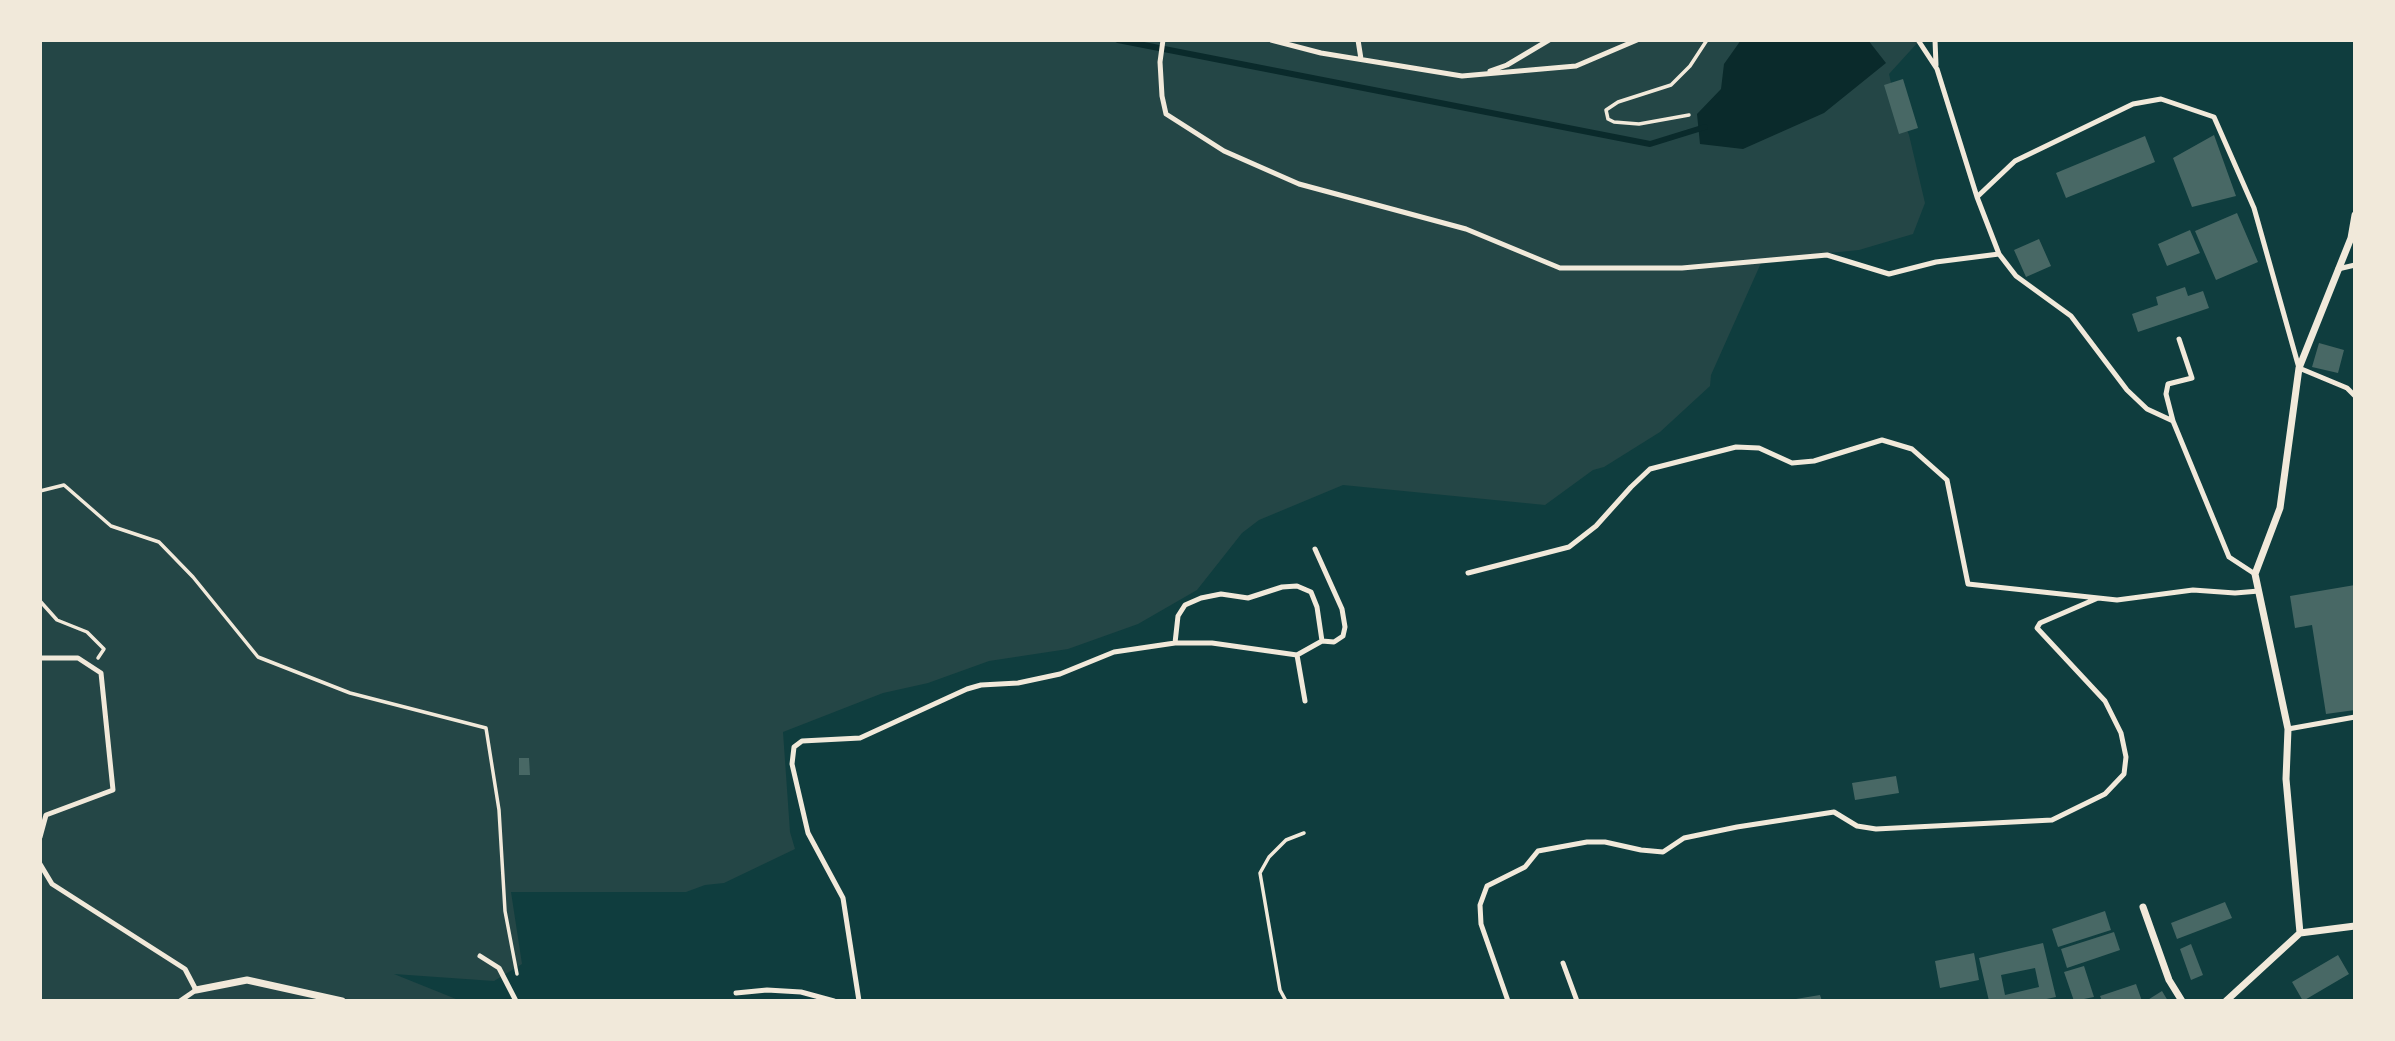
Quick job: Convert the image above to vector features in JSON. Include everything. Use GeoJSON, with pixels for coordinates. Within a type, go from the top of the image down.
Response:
{"type":"FeatureCollection","features":[{"type":"Feature","properties":{"kind":"street"},"geometry":{"type":"LineString","coordinates":[[2300,933],[2286,779],[2288,729],[2255,574],[2280,508],[2299,368],[2351,238],[2355,215]]}},
{"type":"Feature","properties":{"kind":"street"},"geometry":{"type":"LineString","coordinates":[[2143,907],[2169,980],[2182,1001]]}},
{"type":"Feature","properties":{"kind":"street"},"geometry":{"type":"LineString","coordinates":[[2226,1001],[2300,933],[2355,926]]}},
{"type":"Feature","properties":{"kind":"street"},"geometry":{"type":"LineString","coordinates":[[195,990],[247,981],[342,1001]]}},
{"type":"Feature","properties":{"kind":"lane"},"geometry":{"type":"LineString","coordinates":[[1163,40],[1160,62],[1161,96],[1166,114],[1224,150],[1299,184],[1466,229],[1560,268],[1682,268],[1827,255],[1889,274],[1936,262],[1999,254]]}},
{"type":"Feature","properties":{"kind":"lane"},"geometry":{"type":"LineString","coordinates":[[1271,40],[1361,60],[1462,76],[1576,66],[1637,40]]}},
{"type":"Feature","properties":{"kind":"lane"},"geometry":{"type":"LineString","coordinates":[[1358,40],[1361,60]]}},
{"type":"Feature","properties":{"kind":"lane"},"geometry":{"type":"LineString","coordinates":[[1483,74],[1507,65],[1549,40]]}},
{"type":"Feature","properties":{"kind":"lane"},"geometry":{"type":"LineString","coordinates":[[1935,40],[1937,69],[1977,197],[1999,254],[2016,276],[2071,316],[2127,390],[2147,410],[2174,421]]}},
{"type":"Feature","properties":{"kind":"lane"},"geometry":{"type":"LineString","coordinates":[[1920,43],[1937,69]]}},
{"type":"Feature","properties":{"kind":"lane"},"geometry":{"type":"LineString","coordinates":[[1977,197],[2015,161],[2133,104],[2161,99],[2214,117],[2254,208],[2299,368],[2347,388],[2355,396]]}},
{"type":"Feature","properties":{"kind":"lane"},"geometry":{"type":"LineString","coordinates":[[2338,269],[2355,265]]}},
{"type":"Feature","properties":{"kind":"lane"},"geometry":{"type":"LineString","coordinates":[[2179,339],[2192,378],[2168,384],[2166,394],[2174,421],[2229,557],[2255,574]]}},
{"type":"Feature","properties":{"kind":"lane"},"geometry":{"type":"LineString","coordinates":[[1468,573],[1569,547],[1597,526],[1650,469],[1736,447],[1759,449],[1792,463],[1814,461],[1874,440],[1882,440],[1912,449],[1947,480],[1968,583],[2117,600],[2193,590],[2235,593],[2259,591]]}},
{"type":"Feature","properties":{"kind":"lane"},"geometry":{"type":"LineString","coordinates":[[859,1001],[843,898],[808,833],[792,764],[794,747],[802,741],[860,738],[967,689],[981,685],[1018,683],[1060,674],[1114,652],[1175,643],[1212,643],[1297,655],[1322,641],[1334,642],[1343,636],[1345,627],[1342,609],[1315,550]]}},
{"type":"Feature","properties":{"kind":"lane"},"geometry":{"type":"LineString","coordinates":[[1175,643],[1178,616],[1185,605],[1221,594],[1248,598],[1282,587],[1297,586],[1311,592],[1317,607],[1322,641]]}},
{"type":"Feature","properties":{"kind":"lane"},"geometry":{"type":"LineString","coordinates":[[1508,1001],[1481,924],[1480,905],[1487,886],[1525,867],[1538,851],[1587,842],[1605,842],[1663,852],[1684,838],[1834,812],[1857,826],[1877,829],[2052,820],[2105,794],[2124,774],[2126,757],[2121,733],[2105,701],[2037,628],[2039,623],[2098,598]]}},
{"type":"Feature","properties":{"kind":"lane"},"geometry":{"type":"LineString","coordinates":[[1297,655],[1305,701]]}},
{"type":"Feature","properties":{"kind":"lane"},"geometry":{"type":"LineString","coordinates":[[40,658],[78,658],[101,673],[113,790],[46,815],[40,837]]}},
{"type":"Feature","properties":{"kind":"lane"},"geometry":{"type":"LineString","coordinates":[[2288,729],[2355,717]]}},
{"type":"Feature","properties":{"kind":"lane"},"geometry":{"type":"LineString","coordinates":[[40,864],[52,884],[185,969],[195,990],[180,1001]]}},
{"type":"Feature","properties":{"kind":"lane"},"geometry":{"type":"LineString","coordinates":[[480,956],[499,968],[516,1001]]}},
{"type":"Feature","properties":{"kind":"lane"},"geometry":{"type":"LineString","coordinates":[[1563,963],[1577,1001]]}},
{"type":"Feature","properties":{"kind":"lane"},"geometry":{"type":"LineString","coordinates":[[736,993],[767,990],[801,992],[834,1001]]}},
{"type":"Feature","properties":{"kind":"path"},"geometry":{"type":"LineString","coordinates":[[1689,115],[1639,124],[1614,122],[1608,119],[1606,110],[1618,102],[1671,85],[1690,66],[1707,40]]}},
{"type":"Feature","properties":{"kind":"path"},"geometry":{"type":"LineString","coordinates":[[40,491],[64,485],[111,526],[159,542],[193,577],[258,657],[350,693],[486,729],[499,810],[505,911],[519,985]]}},
{"type":"Feature","properties":{"kind":"path"},"geometry":{"type":"LineString","coordinates":[[40,601],[57,620],[87,632],[104,649],[92,667]]}},
{"type":"Feature","properties":{"kind":"path"},"geometry":{"type":"LineString","coordinates":[[1286,1001],[1280,990],[1260,873],[1269,857],[1286,840],[1304,834]]}},
{"type":"Feature","properties":{"kind":"shaded area"},"geometry":{"type":"Polygon","coordinates":[[[40,40],[1920,40],[1889,74],[1896,104],[1909,135],[1925,203],[1913,234],[1859,250],[1780,258],[1761,263],[1711,375],[1710,386],[1660,432],[1604,467],[1593,470],[1545,505],[1343,485],[1259,520],[1242,533],[1197,590],[1138,624],[1068,649],[989,661],[928,683],[883,693],[783,732],[790,832],[795,849],[724,883],[705,885],[686,892],[511,892],[522,964],[494,981],[394,974],[461,1001],[40,1001],[40,40]]]}},
{"type":"Feature","properties":{"kind":"shaded area"},"geometry":{"type":"Polygon","coordinates":[[[1741,40],[1868,40],[1886,63],[1824,113],[1743,149],[1700,144],[1697,114],[1721,89],[1724,64],[1741,40]]]}},
{"type":"Feature","properties":{"kind":"building"},"geometry":{"type":"Polygon","coordinates":[[[1903,79],[1918,128],[1899,134],[1884,85],[1903,79]]]}},
{"type":"Feature","properties":{"kind":"building"},"geometry":{"type":"Polygon","coordinates":[[[2214,135],[2236,196],[2192,207],[2173,158],[2214,135]]]}},
{"type":"Feature","properties":{"kind":"building"},"geometry":{"type":"Polygon","coordinates":[[[2145,136],[2155,162],[2066,198],[2056,173],[2145,136]]]}},
{"type":"Feature","properties":{"kind":"building"},"geometry":{"type":"Polygon","coordinates":[[[2237,213],[2258,262],[2216,280],[2195,231],[2237,213]]]}},
{"type":"Feature","properties":{"kind":"building"},"geometry":{"type":"Polygon","coordinates":[[[2190,230],[2200,253],[2167,266],[2158,244],[2190,230]]]}},
{"type":"Feature","properties":{"kind":"building"},"geometry":{"type":"Polygon","coordinates":[[[2039,239],[2051,266],[2026,277],[2014,250],[2039,239]]]}},
{"type":"Feature","properties":{"kind":"building"},"geometry":{"type":"Polygon","coordinates":[[[2185,287],[2188,296],[2203,291],[2209,308],[2138,332],[2132,314],[2158,305],[2156,297],[2185,287]]]}},
{"type":"Feature","properties":{"kind":"building"},"geometry":{"type":"Polygon","coordinates":[[[2319,343],[2344,350],[2338,373],[2312,367],[2319,343]]]}},
{"type":"Feature","properties":{"kind":"building"},"geometry":{"type":"Polygon","coordinates":[[[2355,585],[2355,710],[2326,714],[2312,625],[2295,628],[2290,596],[2355,585]]]}},
{"type":"Feature","properties":{"kind":"building"},"geometry":{"type":"Polygon","coordinates":[[[519,758],[529,758],[530,775],[519,775],[519,758]]]}},
{"type":"Feature","properties":{"kind":"building"},"geometry":{"type":"Polygon","coordinates":[[[1896,776],[1899,793],[1855,800],[1852,783],[1896,776]]]}},
{"type":"Feature","properties":{"kind":"building"},"geometry":{"type":"Polygon","coordinates":[[[2225,902],[2232,918],[2177,939],[2171,923],[2225,902]]]}},
{"type":"Feature","properties":{"kind":"building"},"geometry":{"type":"Polygon","coordinates":[[[2105,911],[2111,930],[2058,947],[2052,929],[2105,911]]]}},
{"type":"Feature","properties":{"kind":"building"},"geometry":{"type":"Polygon","coordinates":[[[2114,932],[2120,950],[2067,968],[2061,949],[2114,932]]]}},
{"type":"Feature","properties":{"kind":"building"},"geometry":{"type":"Polygon","coordinates":[[[2043,943],[2056,997],[2037,1001],[1989,1001],[1979,958],[2043,943]],[[2035,968],[2001,975],[2005,995],[2039,987],[2035,968]]]}},
{"type":"Feature","properties":{"kind":"building"},"geometry":{"type":"Polygon","coordinates":[[[2191,944],[2203,975],[2191,980],[2180,949],[2191,944]]]}},
{"type":"Feature","properties":{"kind":"building"},"geometry":{"type":"Polygon","coordinates":[[[1974,953],[1979,980],[1940,988],[1935,961],[1974,953]]]}},
{"type":"Feature","properties":{"kind":"building"},"geometry":{"type":"Polygon","coordinates":[[[2338,955],[2349,974],[2303,1001],[2292,982],[2338,955]]]}},
{"type":"Feature","properties":{"kind":"building"},"geometry":{"type":"Polygon","coordinates":[[[2084,966],[2094,997],[2074,1001],[2064,972],[2084,966]]]}},
{"type":"Feature","properties":{"kind":"building"},"geometry":{"type":"Polygon","coordinates":[[[2136,984],[2142,1001],[2102,1001],[2100,996],[2136,984]]]}},
{"type":"Feature","properties":{"kind":"building"},"geometry":{"type":"Polygon","coordinates":[[[2162,991],[2168,1001],[2146,1001],[2162,991]]]}},
{"type":"Feature","properties":{"kind":"building"},"geometry":{"type":"Polygon","coordinates":[[[1820,995],[1822,1001],[1796,1001],[1796,999],[1820,995]]]}},
{"type":"Feature","properties":{"kind":"waterway"},"geometry":{"type":"LineString","coordinates":[[1118,40],[1650,144],[1705,127]]}}]}
